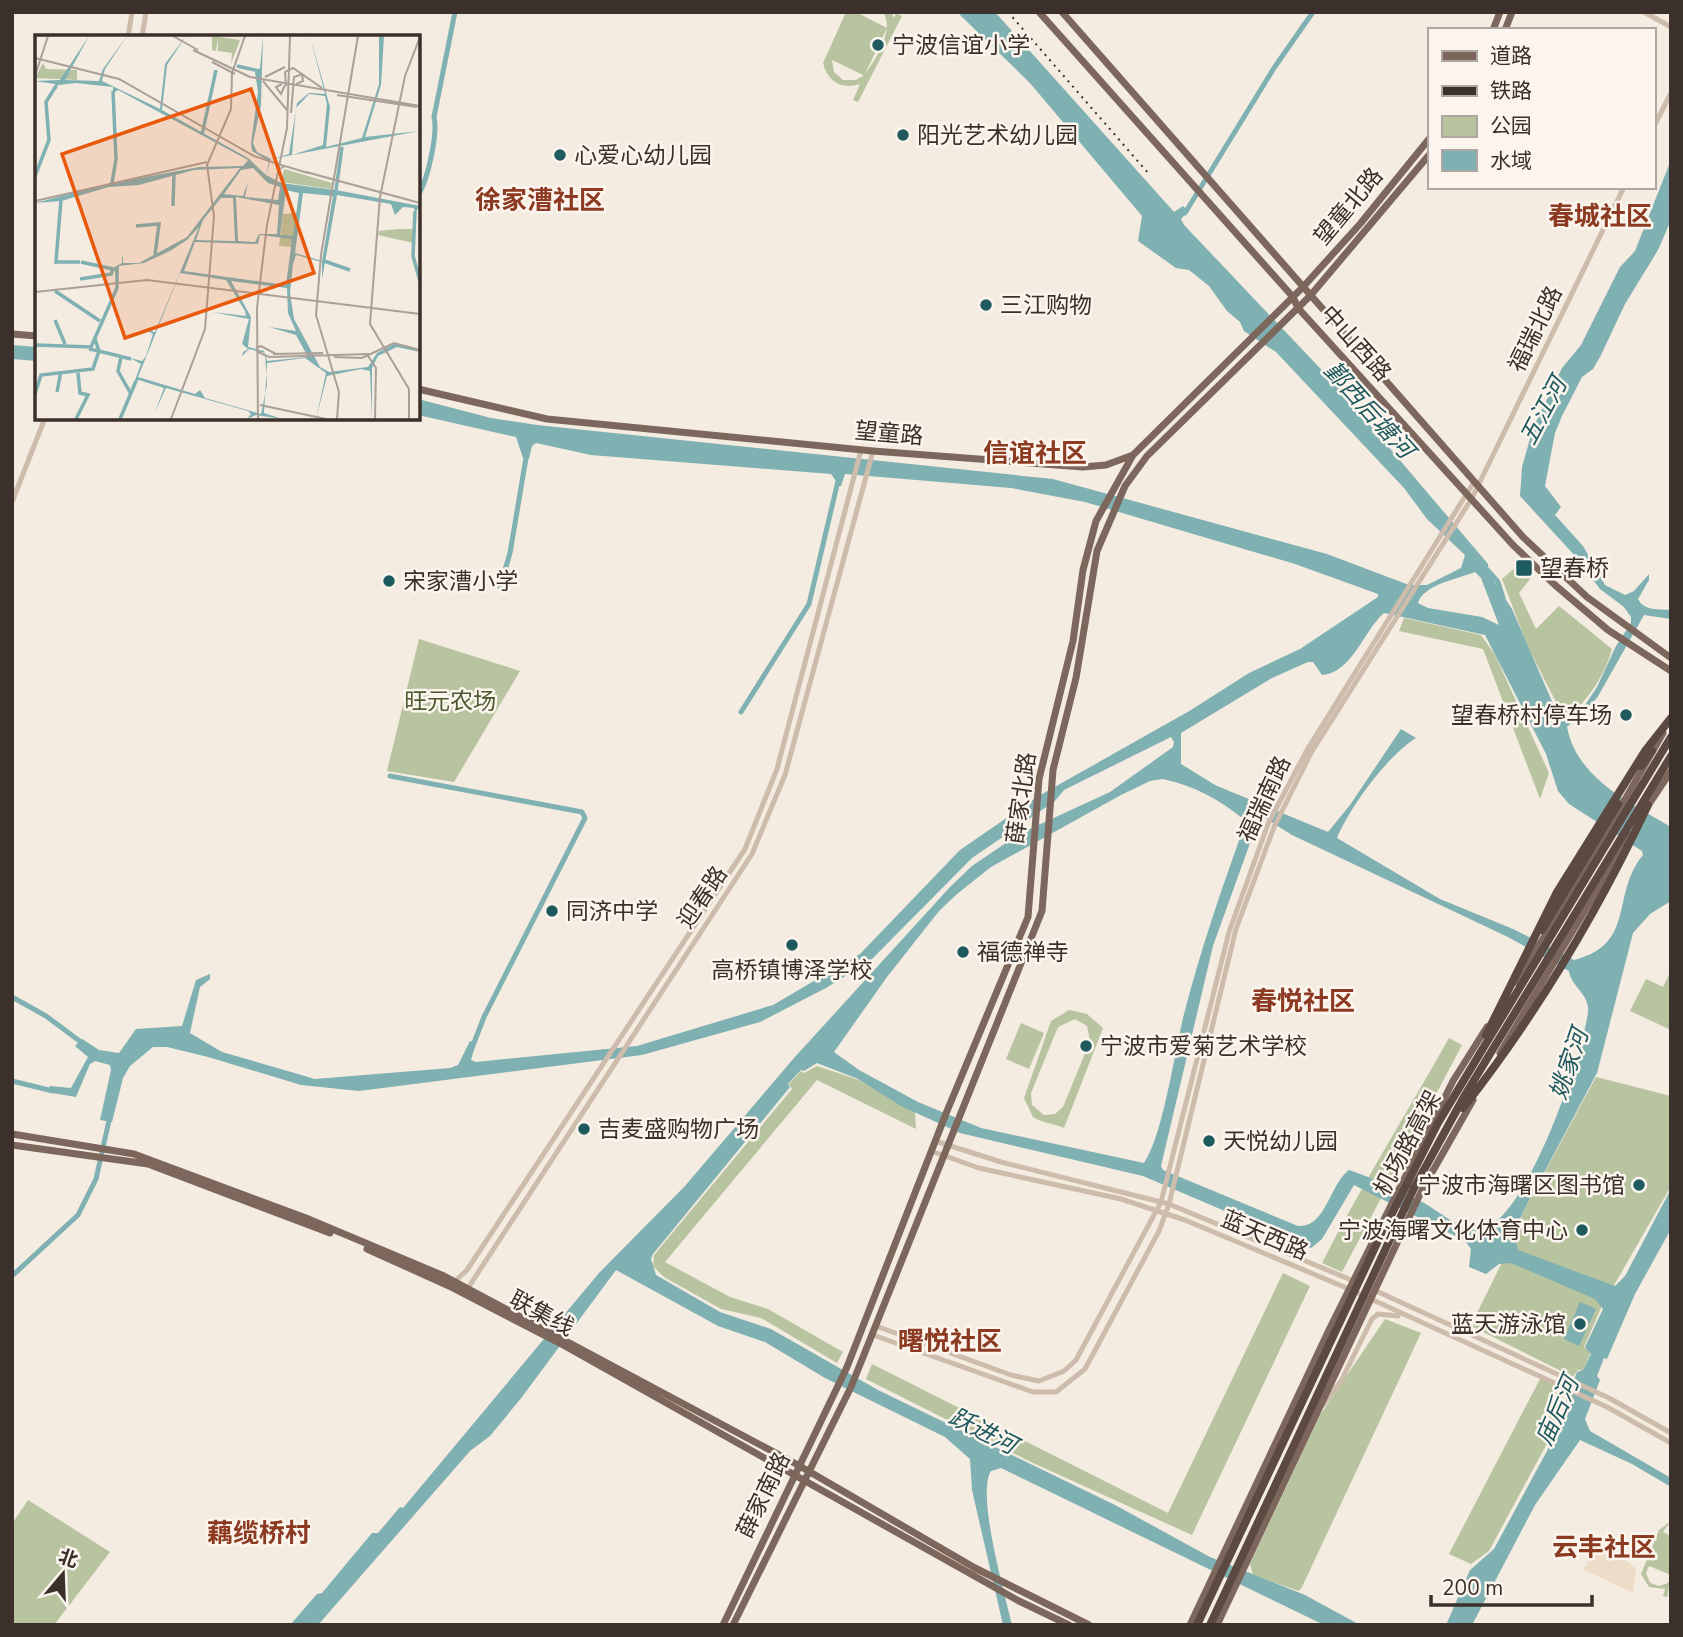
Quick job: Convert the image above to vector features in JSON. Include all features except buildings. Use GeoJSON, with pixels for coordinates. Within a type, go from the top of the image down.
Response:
{"type":"FeatureCollection","features":[{"type":"Feature","properties":{"kind":"highway"},"geometry":{"type":"LineString","coordinates":[[1476,1059],[1494,1014],[1557,892],[1645,751],[1671,719]]}},
{"type":"Feature","properties":{"kind":"highway","name":"机场路高架"},"geometry":{"type":"LineString","coordinates":[[1197,1625],[1378,1241],[1438,1123],[1671,737]]}},
{"type":"Feature","properties":{"kind":"highway"},"geometry":{"type":"LineString","coordinates":[[1532,942],[1550,920],[1652,751]]}},
{"type":"Feature","properties":{"kind":"highway","name":"机场路高架"},"geometry":{"type":"LineString","coordinates":[[1210,1625],[1414,1188],[1446,1129],[1671,756]]}},
{"type":"Feature","properties":{"kind":"highway"},"geometry":{"type":"LineString","coordinates":[[1446,1129],[1490,1074],[1577,941],[1649,804]]}},
{"type":"Feature","properties":{"kind":"main road","name":"中山西路"},"geometry":{"type":"LineString","coordinates":[[1040,12],[1293,297],[1298,308],[1555,585],[1608,630],[1671,671]]}},
{"type":"Feature","properties":{"kind":"main road","name":"中山西路"},"geometry":{"type":"LineString","coordinates":[[1062,12],[1523,537],[1587,597],[1671,658]]}},
{"type":"Feature","properties":{"kind":"main road"},"geometry":{"type":"LineString","coordinates":[[1506,28],[1513,12]]}},
{"type":"Feature","properties":{"kind":"main road","name":"望童北路"},"geometry":{"type":"LineString","coordinates":[[1293,297],[1360,225],[1428,140]]}},
{"type":"Feature","properties":{"kind":"main road","name":"望童北路"},"geometry":{"type":"LineString","coordinates":[[1298,308],[1428,156]]}},
{"type":"Feature","properties":{"kind":"main road","name":"望童路"},"geometry":{"type":"LineString","coordinates":[[420,389],[547,419],[873,451],[1083,467],[1106,465],[1133,455],[1293,297]]}},
{"type":"Feature","properties":{"kind":"main road","name":"薛家北路"},"geometry":{"type":"LineString","coordinates":[[947,1146],[999,1024],[1042,911],[1051,782],[1076,678],[1097,551],[1124,489],[1137,468],[1298,308]]}},
{"type":"Feature","properties":{"kind":"main road"},"geometry":{"type":"LineString","coordinates":[[12,334],[35,336]]}},
{"type":"Feature","properties":{"kind":"main road","name":"薛家北路"},"geometry":{"type":"LineString","coordinates":[[935,1141],[1028,917],[1038,790],[1073,641],[1085,558],[1103,508],[1133,455]]}},
{"type":"Feature","properties":{"kind":"main road"},"geometry":{"type":"LineString","coordinates":[[1190,1625],[1349,1289],[1453,1081],[1546,936],[1671,719]]}},
{"type":"Feature","properties":{"kind":"main road"},"geometry":{"type":"LineString","coordinates":[[1217,1625],[1421,1193],[1551,967],[1671,771]]}},
{"type":"Feature","properties":{"kind":"main road","name":"联集线"},"geometry":{"type":"LineString","coordinates":[[12,1134],[134,1154],[306,1218],[452,1284],[798,1465],[987,1575],[1089,1625]]}},
{"type":"Feature","properties":{"kind":"main road"},"geometry":{"type":"LineString","coordinates":[[931,1152],[935,1141]]}},
{"type":"Feature","properties":{"kind":"main road","name":"联集线"},"geometry":{"type":"LineString","coordinates":[[12,1144],[92,1158],[148,1164],[337,1235],[452,1284]]}},
{"type":"Feature","properties":{"kind":"main road"},"geometry":{"type":"LineString","coordinates":[[873,1335],[947,1146]]}},
{"type":"Feature","properties":{"kind":"main road","name":"薛家南路"},"geometry":{"type":"LineString","coordinates":[[723,1625],[793,1474],[847,1367],[931,1152]]}},
{"type":"Feature","properties":{"kind":"main road","name":"薛家南路"},"geometry":{"type":"LineString","coordinates":[[733,1625],[851,1387],[873,1335]]}},
{"type":"Feature","properties":{"kind":"main road","name":"联集线"},"geometry":{"type":"LineString","coordinates":[[567,1343],[803,1480],[1019,1601],[1069,1625]]}},
{"type":"Feature","properties":{"kind":"street"},"geometry":{"type":"LineString","coordinates":[[128,35],[132,12]]}},
{"type":"Feature","properties":{"kind":"street"},"geometry":{"type":"LineString","coordinates":[[142,35],[146,12]]}},
{"type":"Feature","properties":{"kind":"street"},"geometry":{"type":"LineString","coordinates":[[1644,12],[1671,27]]}},
{"type":"Feature","properties":{"kind":"street"},"geometry":{"type":"LineString","coordinates":[[1655,124],[1671,93]]}},
{"type":"Feature","properties":{"kind":"street","name":"福瑞北路"},"geometry":{"type":"LineString","coordinates":[[1476,484],[1623,189]]}},
{"type":"Feature","properties":{"kind":"street"},"geometry":{"type":"LineString","coordinates":[[12,502],[44,420]]}},
{"type":"Feature","properties":{"kind":"street","name":"迎春路"},"geometry":{"type":"LineString","coordinates":[[452,1284],[467,1270],[745,849],[777,769],[861,450]]}},
{"type":"Feature","properties":{"kind":"street","name":"迎春路"},"geometry":{"type":"LineString","coordinates":[[466,1291],[757,843],[785,775],[873,451]]}},
{"type":"Feature","properties":{"kind":"street","name":"福瑞南路"},"geometry":{"type":"LineString","coordinates":[[1394,618],[1416,576],[1463,513],[1476,484]]}},
{"type":"Feature","properties":{"kind":"street","name":"福瑞南路"},"geometry":{"type":"LineString","coordinates":[[1173,1168],[1236,929],[1271,826],[1311,753],[1394,618],[1423,577],[1458,508],[1470,496]]}},
{"type":"Feature","properties":{"kind":"street","name":"蓝天西路"},"geometry":{"type":"LineString","coordinates":[[935,1141],[1169,1204],[1376,1291],[1609,1398],[1671,1433]]}},
{"type":"Feature","properties":{"kind":"street","name":"蓝天西路"},"geometry":{"type":"LineString","coordinates":[[931,1152],[1166,1213],[1349,1289],[1597,1403],[1671,1443]]}},
{"type":"Feature","properties":{"kind":"street"},"geometry":{"type":"LineString","coordinates":[[873,1335],[1016,1389],[1056,1392],[1085,1369],[1166,1213],[1172,1189],[1173,1168]]}},
{"type":"Feature","properties":{"kind":"street"},"geometry":{"type":"LineString","coordinates":[[876,1326],[1011,1375],[1039,1381],[1052,1378],[1076,1360],[1158,1211],[1173,1168]]}},
{"type":"Feature","properties":{"kind":"street"},"geometry":{"type":"LineString","coordinates":[[1319,1410],[1341,1381],[1371,1319],[1378,1314],[1406,1317]]}},
{"type":"Feature","properties":{"kind":"green space"},"geometry":{"type":"Polygon","coordinates":[[[846,12],[856,12],[887,28],[883,12],[891,12],[894,18],[896,13],[902,16],[858,102],[853,100],[860,84],[847,86],[836,83],[828,75],[823,63],[846,12]],[[886,29],[865,74],[879,52],[886,29]],[[832,60],[834,72],[843,80],[856,80],[863,75],[832,60]]]}},
{"type":"Feature","properties":{"kind":"green space"},"geometry":{"type":"Polygon","coordinates":[[[1517,566],[1530,579],[1519,593],[1536,629],[1559,606],[1612,649],[1605,669],[1594,687],[1568,719],[1559,708],[1528,647],[1502,579],[1517,566]]]}},
{"type":"Feature","properties":{"kind":"green space"},"geometry":{"type":"Polygon","coordinates":[[[1404,618],[1481,635],[1495,655],[1549,773],[1540,799],[1483,649],[1399,631],[1404,618]]]}},
{"type":"Feature","properties":{"kind":"green space","name":"旺元农场"},"geometry":{"type":"Polygon","coordinates":[[[419,639],[520,671],[454,782],[387,771],[419,639]]]}},
{"type":"Feature","properties":{"kind":"green space"},"geometry":{"type":"Polygon","coordinates":[[[1669,975],[1671,1030],[1630,1011],[1646,979],[1663,987],[1669,975]]]}},
{"type":"Feature","properties":{"kind":"green space"},"geometry":{"type":"Polygon","coordinates":[[[1069,1010],[1087,1014],[1103,1028],[1064,1128],[1033,1117],[1024,1098],[1051,1021],[1069,1010]],[[1075,1019],[1058,1027],[1031,1093],[1032,1105],[1044,1115],[1055,1114],[1063,1107],[1090,1041],[1087,1026],[1075,1019]]]}},
{"type":"Feature","properties":{"kind":"green space"},"geometry":{"type":"Polygon","coordinates":[[[1021,1023],[1044,1033],[1029,1069],[1006,1059],[1021,1023]]]}},
{"type":"Feature","properties":{"kind":"green space"},"geometry":{"type":"Polygon","coordinates":[[[1449,1038],[1462,1045],[1342,1272],[1322,1263],[1368,1178],[1449,1038]]]}},
{"type":"Feature","properties":{"kind":"green space"},"geometry":{"type":"Polygon","coordinates":[[[817,1066],[859,1080],[915,1112],[916,1129],[817,1080],[665,1262],[730,1297],[768,1309],[843,1352],[837,1363],[761,1318],[721,1309],[664,1277],[653,1266],[654,1255],[792,1089],[789,1084],[801,1071],[804,1073],[817,1066]]]}},
{"type":"Feature","properties":{"kind":"green space","name":"宁波海曙文化体育中心"},"geometry":{"type":"Polygon","coordinates":[[[1596,1077],[1671,1096],[1671,1186],[1601,1308],[1584,1347],[1591,1352],[1583,1370],[1578,1370],[1573,1377],[1473,1327],[1473,1321],[1516,1234],[1523,1212],[1596,1077]]]}},
{"type":"Feature","properties":{"kind":"green space"},"geometry":{"type":"Polygon","coordinates":[[[1283,1273],[1310,1286],[1192,1535],[1033,1463],[866,1379],[872,1364],[1168,1513],[1283,1273]]]}},
{"type":"Feature","properties":{"kind":"green space"},"geometry":{"type":"Polygon","coordinates":[[[1385,1319],[1421,1333],[1302,1587],[1299,1591],[1253,1575],[1250,1564],[1320,1415],[1385,1319]]]}},
{"type":"Feature","properties":{"kind":"green space"},"geometry":{"type":"Polygon","coordinates":[[[1541,1377],[1564,1392],[1551,1436],[1489,1551],[1471,1564],[1449,1554],[1541,1377]]]}},
{"type":"Feature","properties":{"kind":"green space"},"geometry":{"type":"Polygon","coordinates":[[[28,1500],[110,1552],[54,1625],[12,1625],[12,1524],[28,1500]]]}},
{"type":"Feature","properties":{"kind":"green space"},"geometry":{"type":"Polygon","coordinates":[[[1671,1521],[1663,1532],[1671,1536],[1671,1575],[1649,1566],[1646,1573],[1650,1583],[1659,1586],[1668,1583],[1671,1577],[1667,1597],[1663,1596],[1665,1589],[1649,1587],[1641,1574],[1659,1530],[1671,1521]]]}},
{"type":"Feature","properties":{"kind":"shaded area"},"geometry":{"type":"Polygon","coordinates":[[[1614,1552],[1636,1568],[1633,1593],[1583,1569],[1593,1556],[1614,1552]]]}},
{"type":"Feature","properties":{"kind":"water","name":"五江河"},"geometry":{"type":"Polygon","coordinates":[[[957,12],[995,12],[1174,212],[1183,206],[1188,211],[1181,219],[1184,225],[1336,385],[1488,564],[1488,572],[1512,609],[1554,706],[1566,721],[1585,705],[1597,687],[1616,646],[1631,623],[1631,617],[1624,607],[1600,589],[1577,558],[1520,496],[1522,467],[1533,428],[1562,368],[1581,345],[1620,267],[1635,251],[1671,160],[1671,220],[1658,250],[1625,304],[1601,355],[1593,369],[1582,377],[1562,416],[1555,433],[1545,486],[1561,507],[1555,515],[1583,546],[1605,585],[1625,595],[1634,591],[1649,574],[1649,580],[1638,599],[1644,606],[1671,610],[1671,619],[1644,615],[1597,698],[1567,727],[1582,761],[1594,775],[1623,799],[1671,827],[1671,901],[1650,914],[1633,933],[1597,1073],[1514,1234],[1518,1250],[1615,1286],[1625,1276],[1671,1189],[1671,1229],[1635,1294],[1607,1359],[1604,1358],[1597,1376],[1600,1380],[1585,1419],[1590,1431],[1671,1478],[1671,1487],[1632,1464],[1580,1440],[1535,1505],[1472,1625],[1446,1625],[1470,1570],[1494,1549],[1547,1451],[1577,1372],[1583,1370],[1591,1354],[1585,1347],[1603,1309],[1595,1299],[1511,1263],[1499,1264],[1486,1274],[1469,1267],[1471,1249],[1465,1241],[1354,1185],[1322,1239],[1311,1248],[1143,1176],[960,1133],[901,1106],[858,1079],[817,1063],[804,1071],[801,1070],[788,1084],[790,1087],[653,1254],[651,1259],[656,1275],[720,1312],[771,1329],[878,1390],[1115,1505],[1210,1557],[1305,1595],[1360,1625],[1324,1625],[1001,1468],[991,1471],[987,1483],[987,1500],[993,1545],[1012,1625],[1003,1625],[972,1490],[970,1459],[945,1437],[825,1378],[765,1342],[718,1326],[616,1270],[490,1436],[470,1451],[318,1625],[290,1625],[317,1594],[322,1593],[372,1533],[378,1533],[400,1507],[403,1508],[599,1273],[685,1186],[794,1058],[950,887],[972,866],[1019,834],[1110,792],[1173,747],[1174,742],[1171,737],[1064,790],[1055,801],[972,858],[871,960],[826,988],[760,1022],[642,1055],[359,1091],[301,1085],[208,1057],[167,1047],[153,1047],[130,1066],[123,1078],[112,1122],[100,1120],[110,1065],[95,1061],[90,1064],[76,1097],[47,1092],[50,1086],[71,1088],[88,1057],[75,1046],[82,1039],[99,1050],[119,1053],[136,1029],[182,1026],[196,980],[210,974],[210,979],[200,987],[190,1033],[222,1052],[315,1079],[450,1068],[458,1065],[470,1041],[476,1043],[471,1060],[476,1062],[637,1046],[773,1005],[860,954],[960,850],[1037,797],[1191,710],[1249,673],[1300,649],[1378,597],[1378,594],[1295,564],[1085,502],[1011,488],[845,474],[841,486],[834,487],[836,481],[831,474],[591,455],[536,443],[532,446],[529,459],[523,458],[516,437],[420,415],[420,400],[491,418],[537,425],[1053,479],[1327,554],[1409,585],[1427,585],[1461,568],[1465,555],[1427,519],[1404,488],[1276,352],[1244,331],[1240,322],[1227,311],[1209,286],[1189,270],[1176,268],[1138,241],[1142,216],[1030,83],[957,12]],[[1475,572],[1434,587],[1421,596],[1418,603],[1428,608],[1482,617],[1499,625],[1481,578],[1475,572]],[[1384,613],[1342,667],[1322,675],[1313,662],[1308,662],[1272,678],[1181,733],[1181,764],[1215,785],[1328,832],[1350,805],[1401,729],[1416,738],[1393,757],[1370,783],[1337,838],[1440,899],[1513,929],[1574,960],[1594,953],[1607,942],[1615,930],[1627,886],[1643,855],[1642,851],[1569,804],[1558,791],[1546,754],[1485,635],[1384,613]],[[1163,779],[1150,781],[1121,795],[991,867],[957,894],[939,911],[887,977],[834,1052],[859,1070],[918,1102],[981,1128],[1144,1163],[1163,1113],[1184,1014],[1198,965],[1246,821],[1217,800],[1163,779]],[[1265,818],[1260,820],[1254,832],[1213,946],[1161,1166],[1163,1170],[1298,1226],[1315,1220],[1349,1170],[1414,1198],[1464,1227],[1479,1230],[1497,1221],[1515,1200],[1549,1135],[1584,1033],[1588,1012],[1586,1000],[1570,977],[1569,971],[1508,937],[1292,835],[1265,818]]]}},
{"type":"Feature","properties":{"kind":"water"},"geometry":{"type":"Polygon","coordinates":[[[12,345],[35,347],[35,361],[12,359],[12,345]]]}},
{"type":"Feature","properties":{"kind":"water","name":"蓝天游泳馆"},"geometry":{"type":"Polygon","coordinates":[[[1580,1302],[1596,1309],[1579,1346],[1564,1339],[1580,1302]]]}},
{"type":"Feature","properties":{"kind":"waterway"},"geometry":{"type":"LineString","coordinates":[[420,192],[431,156],[435,134],[434,117],[455,12]]}},
{"type":"Feature","properties":{"kind":"waterway"},"geometry":{"type":"LineString","coordinates":[[1185,213],[1274,68],[1313,12]]}},
{"type":"Feature","properties":{"kind":"waterway"},"geometry":{"type":"LineString","coordinates":[[500,587],[510,553],[527,452]]}},
{"type":"Feature","properties":{"kind":"waterway"},"geometry":{"type":"LineString","coordinates":[[741,712],[809,604],[838,481]]}},
{"type":"Feature","properties":{"kind":"waterway","name":"鄞西后塘河"},"geometry":{"type":"LineString","coordinates":[[1483,565],[1498,582],[1503,598]]}},
{"type":"Feature","properties":{"kind":"waterway"},"geometry":{"type":"LineString","coordinates":[[390,776],[582,812],[585,818],[484,1017],[472,1048]]}},
{"type":"Feature","properties":{"kind":"waterway"},"geometry":{"type":"LineString","coordinates":[[12,997],[46,1016],[85,1045]]}},
{"type":"Feature","properties":{"kind":"waterway"},"geometry":{"type":"LineString","coordinates":[[12,1081],[53,1091]]}},
{"type":"Feature","properties":{"kind":"waterway"},"geometry":{"type":"LineString","coordinates":[[12,1276],[78,1215],[96,1179],[110,1116]]}},
{"type":"Feature","properties":{"kind":"railway"},"geometry":{"type":"LineString","coordinates":[[1008,12],[1149,174]]}},
{"type":"Feature","properties":{"kind":"place","name":"宁波信谊小学"},"geometry":{"type":"Point","coordinates":[878,45]}},
{"type":"Feature","properties":{"kind":"place","name":"阳光艺术幼儿园"},"geometry":{"type":"Point","coordinates":[903,135]}},
{"type":"Feature","properties":{"kind":"place","name":"心爱心幼儿园"},"geometry":{"type":"Point","coordinates":[560,155]}},
{"type":"Feature","properties":{"kind":"place","name":"三江购物"},"geometry":{"type":"Point","coordinates":[986,305]}},
{"type":"Feature","properties":{"kind":"place","name":"望春桥"},"geometry":{"type":"Point","coordinates":[1524,568]}},
{"type":"Feature","properties":{"kind":"place","name":"宋家漕小学"},"geometry":{"type":"Point","coordinates":[389,581]}},
{"type":"Feature","properties":{"kind":"place","name":"望春桥村停车场"},"geometry":{"type":"Point","coordinates":[1626,715]}},
{"type":"Feature","properties":{"kind":"place","name":"同济中学"},"geometry":{"type":"Point","coordinates":[552,911]}},
{"type":"Feature","properties":{"kind":"place","name":"高桥镇博泽学校"},"geometry":{"type":"Point","coordinates":[792,945]}},
{"type":"Feature","properties":{"kind":"place","name":"福德禅寺"},"geometry":{"type":"Point","coordinates":[963,952]}},
{"type":"Feature","properties":{"kind":"place","name":"宁波市爱菊艺术学校"},"geometry":{"type":"Point","coordinates":[1086,1046]}},
{"type":"Feature","properties":{"kind":"place","name":"吉麦盛购物广场"},"geometry":{"type":"Point","coordinates":[584,1129]}},
{"type":"Feature","properties":{"kind":"place","name":"天悦幼儿园"},"geometry":{"type":"Point","coordinates":[1209,1141]}},
{"type":"Feature","properties":{"kind":"place","name":"宁波市海曙区图书馆"},"geometry":{"type":"Point","coordinates":[1639,1185]}},
{"type":"Feature","properties":{"kind":"place","name":"宁波海曙文化体育中心"},"geometry":{"type":"Point","coordinates":[1582,1230]}},
{"type":"Feature","properties":{"kind":"place","name":"蓝天游泳馆"},"geometry":{"type":"Point","coordinates":[1580,1324]}},
{"type":"Feature","properties":{"kind":"district","name":"徐家漕社区"},"geometry":{"type":"Point","coordinates":[540,200]}},
{"type":"Feature","properties":{"kind":"district","name":"春城社区"},"geometry":{"type":"Point","coordinates":[1600,216]}},
{"type":"Feature","properties":{"kind":"district","name":"信谊社区"},"geometry":{"type":"Point","coordinates":[1035,453]}},
{"type":"Feature","properties":{"kind":"district","name":"春悦社区"},"geometry":{"type":"Point","coordinates":[1303,1001]}},
{"type":"Feature","properties":{"kind":"district","name":"曙悦社区"},"geometry":{"type":"Point","coordinates":[950,1341]}},
{"type":"Feature","properties":{"kind":"district","name":"藕缆桥村"},"geometry":{"type":"Point","coordinates":[259,1533]}},
{"type":"Feature","properties":{"kind":"district","name":"云丰社区"},"geometry":{"type":"Point","coordinates":[1604,1547]}},
{"type":"Feature","properties":{"kind":"water label","name":"姚家河"},"geometry":{"type":"Point","coordinates":[1569,1064]}},
{"type":"Feature","properties":{"kind":"water label","name":"庙后河"},"geometry":{"type":"Point","coordinates":[1557,1411]}},
{"type":"Feature","properties":{"kind":"water label","name":"跃进河"},"geometry":{"type":"Point","coordinates":[983,1431]}}]}
